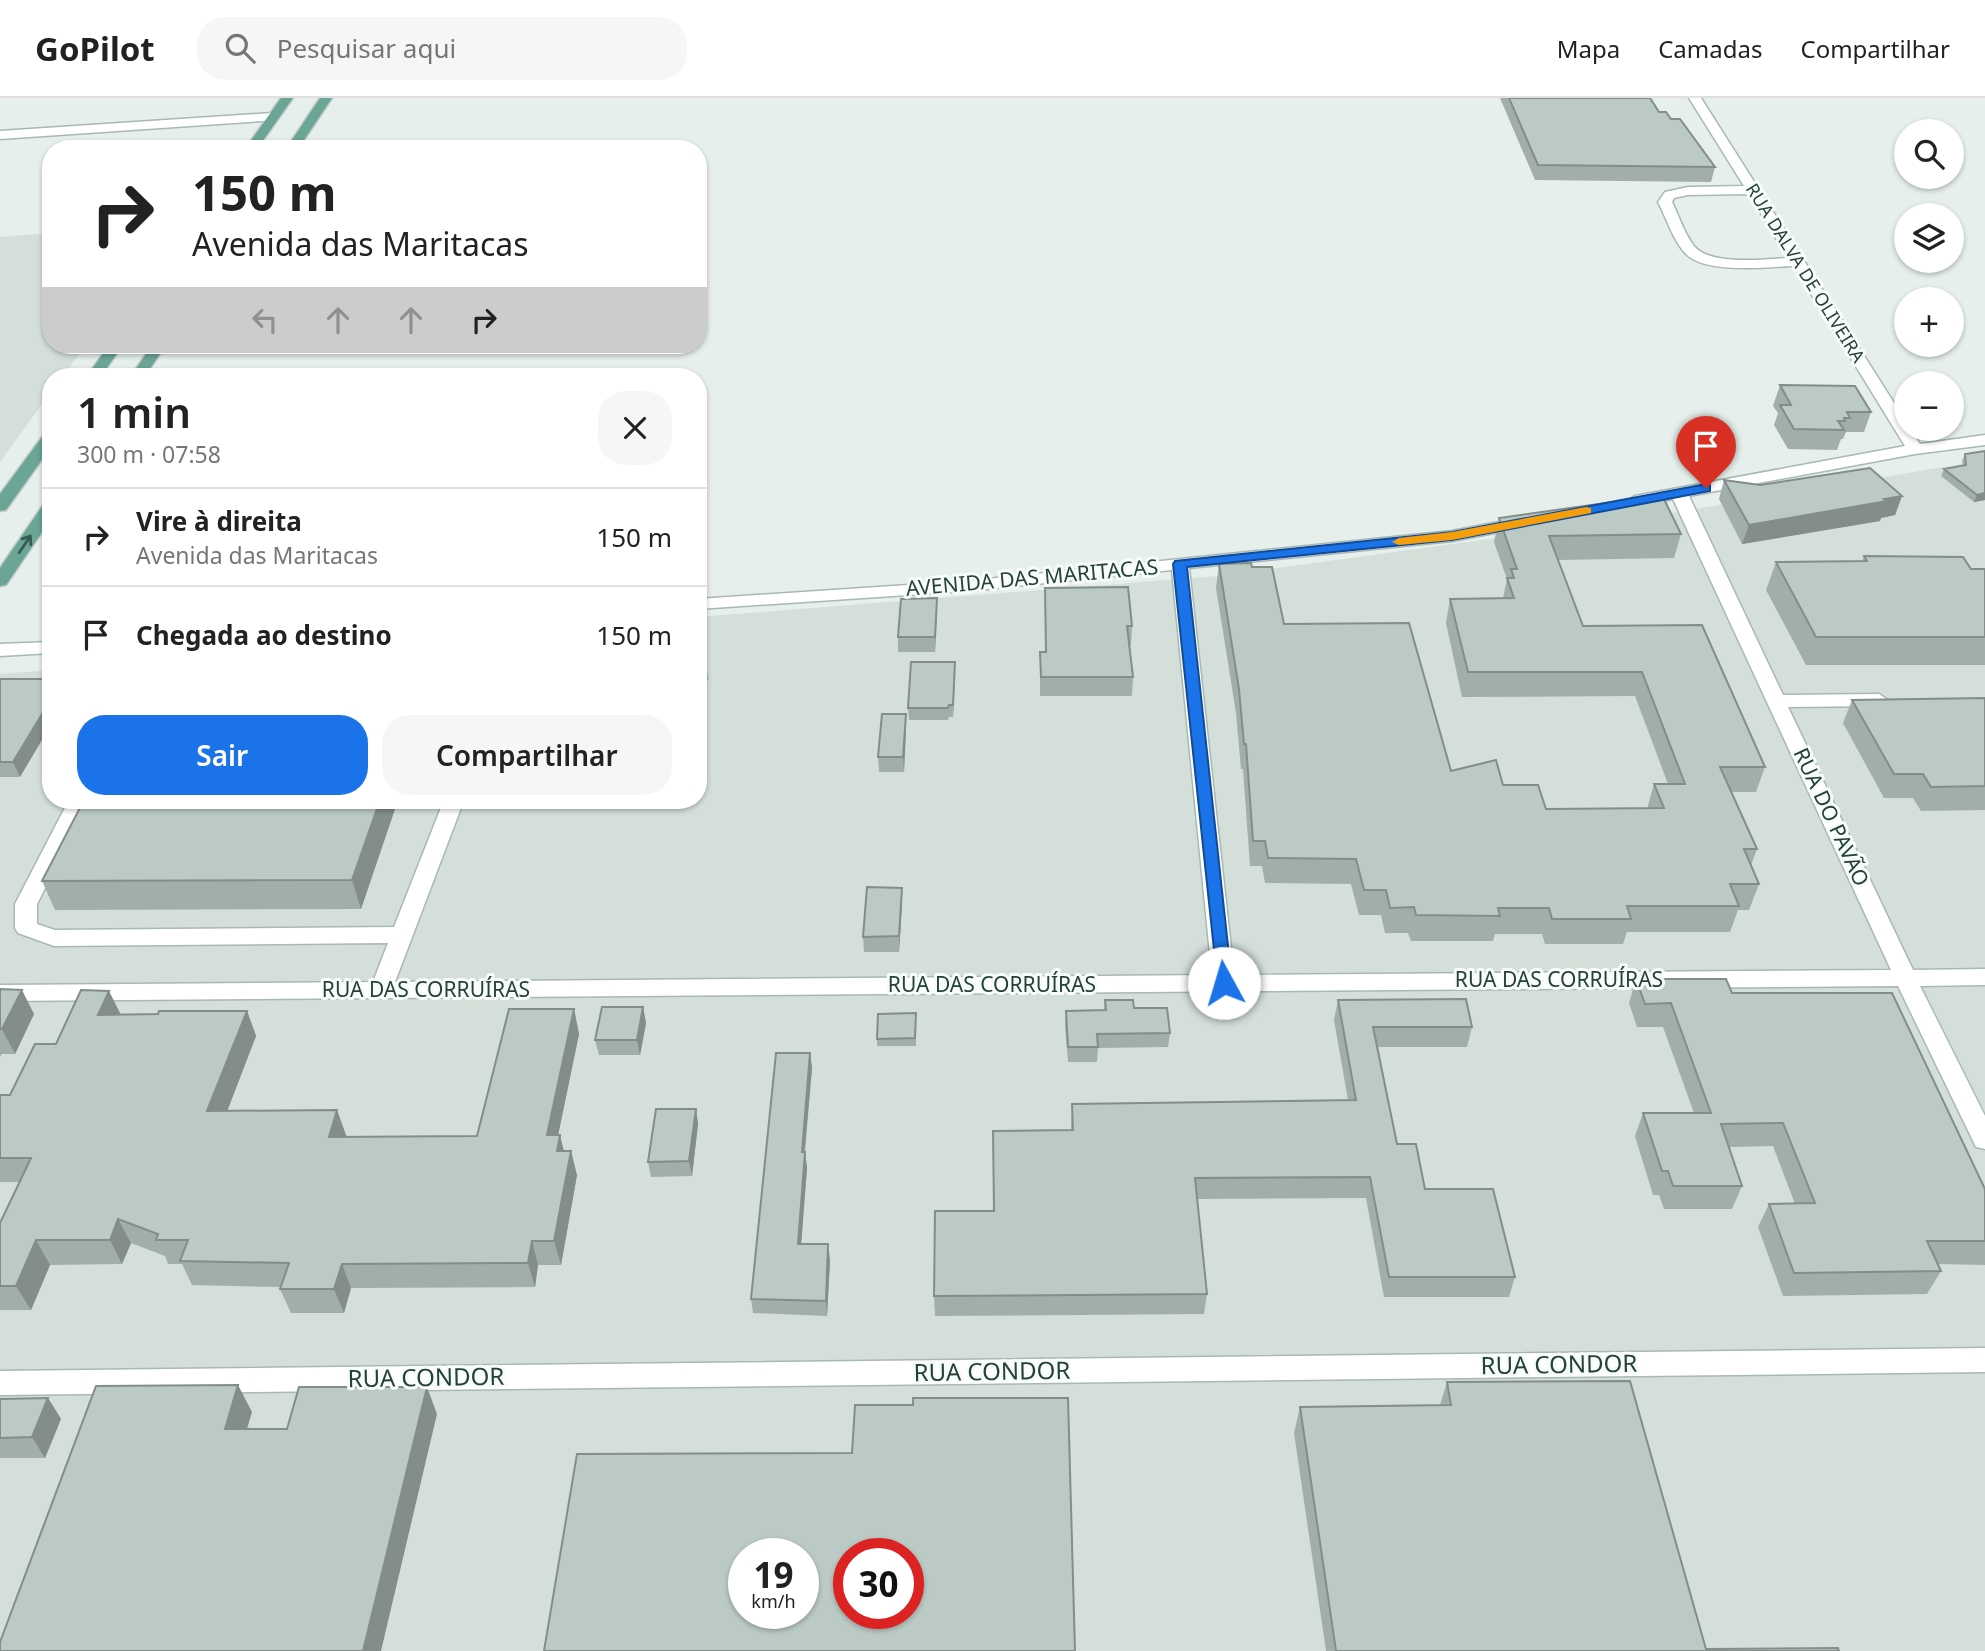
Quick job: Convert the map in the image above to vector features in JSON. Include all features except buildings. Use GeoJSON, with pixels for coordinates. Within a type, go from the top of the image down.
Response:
{"type":"FeatureCollection","features":[{"type":"Feature","properties":{"kind":"main road"},"geometry":{"type":"LineString","coordinates":[[257,140],[287,98]]}},
{"type":"Feature","properties":{"kind":"main road"},"geometry":{"type":"LineString","coordinates":[[294,140],[298,120],[326,98]]}},
{"type":"Feature","properties":{"kind":"main road"},"geometry":{"type":"LineString","coordinates":[[272,117],[298,120]]}},
{"type":"Feature","properties":{"kind":"main road"},"geometry":{"type":"LineString","coordinates":[[0,506],[42,448]]}},
{"type":"Feature","properties":{"kind":"main road"},"geometry":{"type":"LineString","coordinates":[[0,581],[42,519]]}},
{"type":"Feature","properties":{"kind":"street","name":"RUA DALVA DE OLIVEIRA"},"geometry":{"type":"LineString","coordinates":[[1695,98],[1915,449]]}},
{"type":"Feature","properties":{"kind":"street"},"geometry":{"type":"LineString","coordinates":[[0,135],[272,117]]}},
{"type":"Feature","properties":{"kind":"street"},"geometry":{"type":"LineString","coordinates":[[1753,190],[1688,191],[1670,195],[1665,202],[1689,249],[1696,256],[1713,261],[1798,262]]}},
{"type":"Feature","properties":{"kind":"street"},"geometry":{"type":"LineString","coordinates":[[1612,506],[1915,449],[1985,440]]}},
{"type":"Feature","properties":{"kind":"street","name":"RUA DO PAVÃO"},"geometry":{"type":"LineString","coordinates":[[1679,493],[1905,977],[1985,1140]]}},
{"type":"Feature","properties":{"kind":"street","name":"AVENIDA DAS MARITACAS"},"geometry":{"type":"LineString","coordinates":[[707,603],[968,586],[1452,536],[1546,518]]}},
{"type":"Feature","properties":{"kind":"street"},"geometry":{"type":"LineString","coordinates":[[1180,564],[1224,983]]}},
{"type":"Feature","properties":{"kind":"street"},"geometry":{"type":"LineString","coordinates":[[0,650],[42,648]]}},
{"type":"Feature","properties":{"kind":"street"},"geometry":{"type":"LineString","coordinates":[[1776,701],[1901,700]]}},
{"type":"Feature","properties":{"kind":"street"},"geometry":{"type":"LineString","coordinates":[[74,809],[26,904],[26,928],[54,938],[402,935]]}},
{"type":"Feature","properties":{"kind":"street"},"geometry":{"type":"LineString","coordinates":[[381,990],[451,809]]}},
{"type":"Feature","properties":{"kind":"street","name":"RUA DAS CORRUÍRAS"},"geometry":{"type":"LineString","coordinates":[[0,993],[1985,977]]}},
{"type":"Feature","properties":{"kind":"street","name":"RUA CONDOR"},"geometry":{"type":"LineString","coordinates":[[0,1383],[1985,1360]]}},
{"type":"Feature","properties":{"kind":"shaded area"},"geometry":{"type":"Polygon","coordinates":[[[42,234],[42,354],[79,354],[69,368],[42,368],[42,404],[0,462],[0,237],[42,234]]]}},
{"type":"Feature","properties":{"kind":"shaded area"},"geometry":{"type":"Polygon","coordinates":[[[1985,460],[1985,1651],[0,1651],[0,674],[42,671],[42,809],[707,809],[707,616],[1218,576],[1636,519],[1985,460]]]}},
{"type":"Feature","properties":{"kind":"slow traffic"},"geometry":{"type":"LineString","coordinates":[[1399,542],[1452,536],[1586,511]]}},
{"type":"Feature","properties":{"kind":"route"},"geometry":{"type":"LineString","coordinates":[[1224,983],[1180,564],[1452,536],[1706,488]]}}]}
